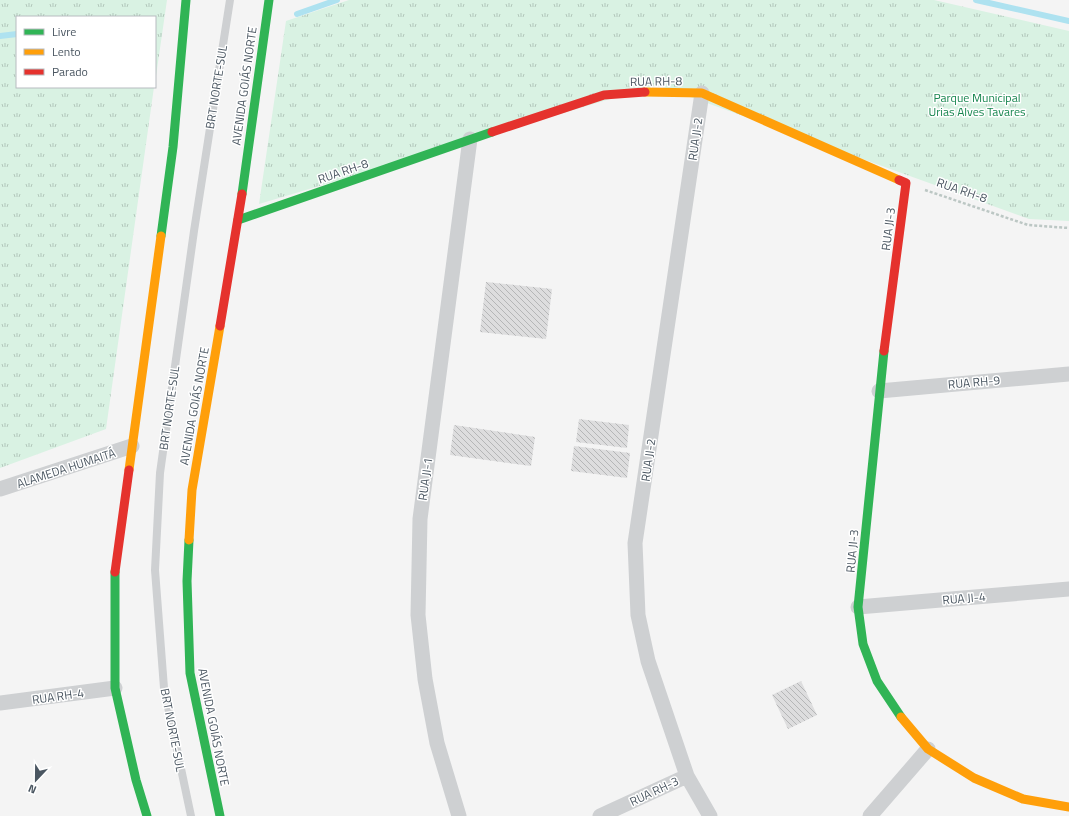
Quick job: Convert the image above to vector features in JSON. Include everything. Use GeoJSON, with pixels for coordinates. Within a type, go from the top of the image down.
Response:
{"type":"FeatureCollection","features":[{"type":"Feature","properties":{"kind":"main road"},"geometry":{"type":"LineString","coordinates":[[147,816],[136,780],[115,688],[115,568],[173,147],[186,0]]}},
{"type":"Feature","properties":{"kind":"main road","name":"AVENIDA GOIÁS NORTE"},"geometry":{"type":"LineString","coordinates":[[220,816],[190,673],[187,581],[192,490],[238,220],[269,0]]}},
{"type":"Feature","properties":{"kind":"main road","name":"RUA RH-8"},"geometry":{"type":"LineString","coordinates":[[238,220],[470,139],[604,95],[658,91],[702,93],[906,183]]}},
{"type":"Feature","properties":{"kind":"main road","name":"RUA JI-3"},"geometry":{"type":"LineString","coordinates":[[906,183],[879,391],[858,607],[863,644],[877,681],[902,719],[928,749],[974,778],[1023,799],[1069,807]]}},
{"type":"Feature","properties":{"kind":"street","name":"RUA JI-2"},"geometry":{"type":"LineString","coordinates":[[702,93],[635,543],[640,622],[648,661],[687,776],[710,816]]}},
{"type":"Feature","properties":{"kind":"street","name":"RUA JI-1"},"geometry":{"type":"LineString","coordinates":[[459,816],[437,742],[425,678],[418,615],[418,599],[420,520],[470,139]]}},
{"type":"Feature","properties":{"kind":"street","name":"RUA RH-9"},"geometry":{"type":"LineString","coordinates":[[879,391],[1069,374]]}},
{"type":"Feature","properties":{"kind":"street","name":"ALAMEDA HUMAITÁ"},"geometry":{"type":"LineString","coordinates":[[0,490],[132,446]]}},
{"type":"Feature","properties":{"kind":"street","name":"RUA JI-4"},"geometry":{"type":"LineString","coordinates":[[858,607],[1069,589]]}},
{"type":"Feature","properties":{"kind":"street","name":"RUA RH-4"},"geometry":{"type":"LineString","coordinates":[[0,703],[115,688]]}},
{"type":"Feature","properties":{"kind":"street"},"geometry":{"type":"LineString","coordinates":[[870,816],[928,749]]}},
{"type":"Feature","properties":{"kind":"street","name":"RUA RH-3"},"geometry":{"type":"LineString","coordinates":[[600,816],[687,776]]}},
{"type":"Feature","properties":{"kind":"lane","name":"BRT NORTE-SUL"},"geometry":{"type":"LineString","coordinates":[[191,816],[164,688],[155,570],[161,465],[194,231],[230,0]]}},
{"type":"Feature","properties":{"kind":"path","name":"RUA RH-8"},"geometry":{"type":"LineString","coordinates":[[906,183],[1028,225],[1069,228]]}},
{"type":"Feature","properties":{"kind":"green space"},"geometry":{"type":"Polygon","coordinates":[[[0,0],[167,0],[156,76],[156,16],[16,16],[16,88],[154,88],[106,429],[0,468],[0,0]]]}},
{"type":"Feature","properties":{"kind":"green space","name":"Parque Municipal Urias Alves Tavares"},"geometry":{"type":"Polygon","coordinates":[[[349,0],[934,0],[1069,31],[1069,221],[1029,219],[657,85],[259,204],[286,21],[349,0]]]}},
{"type":"Feature","properties":{"kind":"building"},"geometry":{"type":"Polygon","coordinates":[[[486,282],[552,289],[546,339],[480,332],[486,282]]]}},
{"type":"Feature","properties":{"kind":"building"},"geometry":{"type":"Polygon","coordinates":[[[579,419],[629,425],[627,448],[576,442],[579,419]]]}},
{"type":"Feature","properties":{"kind":"building"},"geometry":{"type":"Polygon","coordinates":[[[454,425],[535,437],[531,466],[450,455],[454,425]]]}},
{"type":"Feature","properties":{"kind":"building"},"geometry":{"type":"Polygon","coordinates":[[[574,446],[630,453],[627,478],[571,471],[574,446]]]}},
{"type":"Feature","properties":{"kind":"building"},"geometry":{"type":"Polygon","coordinates":[[[801,681],[817,715],[788,729],[772,695],[801,681]]]}},
{"type":"Feature","properties":{"kind":"waterway"},"geometry":{"type":"LineString","coordinates":[[297,14],[337,0]]}},
{"type":"Feature","properties":{"kind":"waterway"},"geometry":{"type":"LineString","coordinates":[[976,0],[1069,21]]}},
{"type":"Feature","properties":{"kind":"waterway"},"geometry":{"type":"LineString","coordinates":[[0,36],[16,34]]}},
{"type":"Feature","properties":{"kind":"traffic: fast"},"geometry":{"type":"LineString","coordinates":[[161,236],[173,147],[186,0]]}},
{"type":"Feature","properties":{"kind":"traffic: fast"},"geometry":{"type":"LineString","coordinates":[[242,194],[269,0]]}},
{"type":"Feature","properties":{"kind":"traffic: fast"},"geometry":{"type":"LineString","coordinates":[[238,220],[492,132]]}},
{"type":"Feature","properties":{"kind":"traffic: fast"},"geometry":{"type":"LineString","coordinates":[[884,351],[858,607],[863,644],[877,681],[901,717]]}},
{"type":"Feature","properties":{"kind":"traffic: fast"},"geometry":{"type":"LineString","coordinates":[[189,540],[187,581],[190,673],[220,816]]}},
{"type":"Feature","properties":{"kind":"traffic: fast"},"geometry":{"type":"LineString","coordinates":[[115,572],[115,688],[136,780],[147,816]]}},
{"type":"Feature","properties":{"kind":"traffic: slow"},"geometry":{"type":"LineString","coordinates":[[645,92],[702,93],[899,180]]}},
{"type":"Feature","properties":{"kind":"traffic: slow"},"geometry":{"type":"LineString","coordinates":[[129,470],[161,236]]}},
{"type":"Feature","properties":{"kind":"traffic: slow"},"geometry":{"type":"LineString","coordinates":[[189,540],[192,490],[220,326]]}},
{"type":"Feature","properties":{"kind":"traffic: slow"},"geometry":{"type":"LineString","coordinates":[[901,717],[928,749],[974,778],[1023,799],[1069,807]]}},
{"type":"Feature","properties":{"kind":"traffic: jam"},"geometry":{"type":"LineString","coordinates":[[492,132],[604,95],[645,92]]}},
{"type":"Feature","properties":{"kind":"traffic: jam"},"geometry":{"type":"LineString","coordinates":[[884,351],[906,183],[899,180]]}},
{"type":"Feature","properties":{"kind":"traffic: jam"},"geometry":{"type":"LineString","coordinates":[[220,326],[242,194]]}},
{"type":"Feature","properties":{"kind":"traffic: jam"},"geometry":{"type":"LineString","coordinates":[[115,572],[129,470]]}}]}
